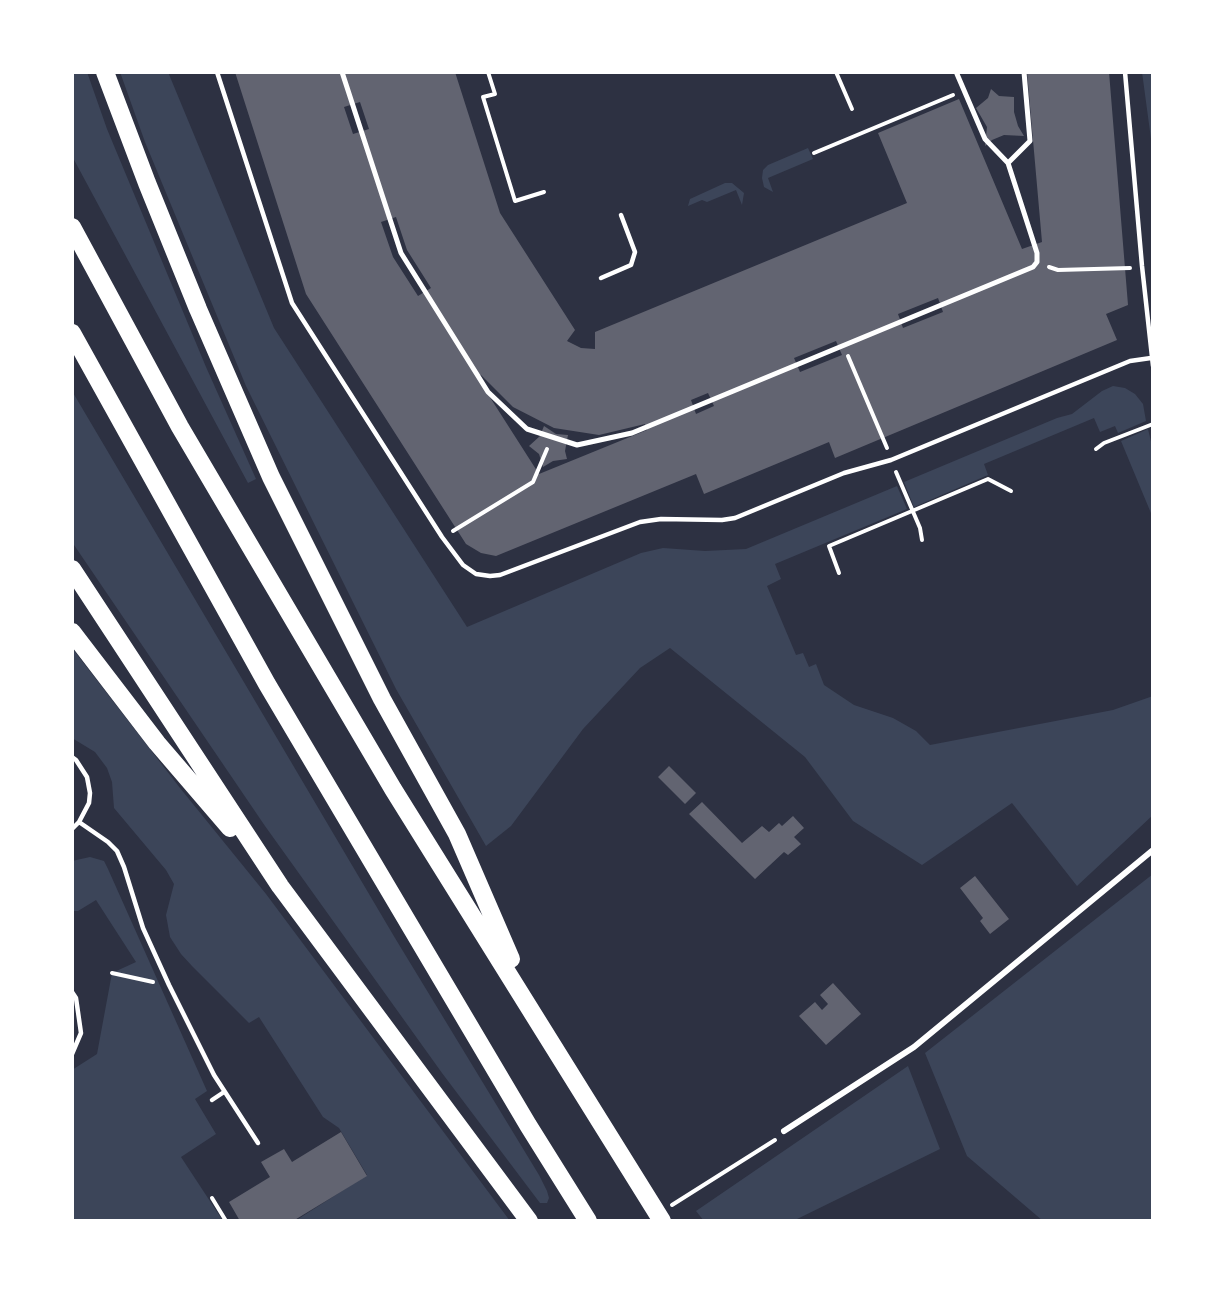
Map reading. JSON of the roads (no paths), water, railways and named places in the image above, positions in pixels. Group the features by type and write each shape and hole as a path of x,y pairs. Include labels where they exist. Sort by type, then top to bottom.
{"highway":[{"path":"105,72 194,298 272,477 382,699 457,834 535,1016"},
{"path":"72,227 186,437 393,789 663,1215"},
{"path":"72,333 267,684 528,1125 588,1221"},
{"path":"72,569 280,886 529,1221"},
{"path":"72,632 157,743 280,886"}],"street":[{"path":"342,72 400,253 488,392 527,429 577,445 632,433 1033,267 1037,262 1037,254 1008,163 985,139 957,74"},
{"path":"1008,163 1030,141 1024,72"},
{"path":"784,1131 914,1047 1153,850"}],"lane":[{"path":"217,72 292,303 442,537 469,570 476,574 490,576 512,571 640,522 661,519 722,520 735,518 844,473 891,460 1130,361 1151,358"},
{"path":"1125,72 1153,366"},
{"path":"600,278 631,265 635,252 621,215"},
{"path":"72,757 87,777 90,793 89,802 79,822 72,829"},
{"path":"79,822 117,851 143,928 169,985 214,1075 258,1143"},
{"path":"72,992 76,998 81,1033 72,1054"},
{"path":"72,1009 76,998"},
{"path":"212,1100 224,1092"}]}
